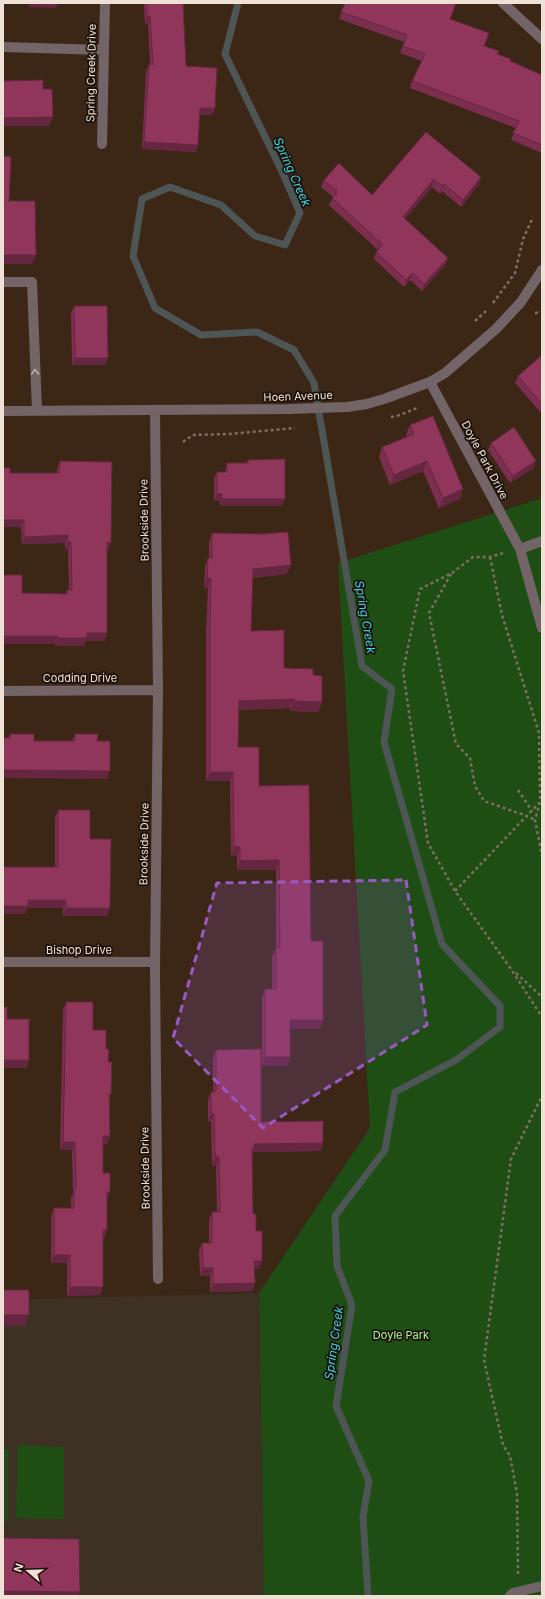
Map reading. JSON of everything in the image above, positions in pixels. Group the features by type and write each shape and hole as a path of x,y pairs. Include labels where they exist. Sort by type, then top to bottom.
{"street":[{"name":"Spring Creek Drive","path":"102,144 105,3"},
{"path":"502,3 542,39"},
{"path":"3,47 104,50"},
{"name":"Hoen Avenue","path":"3,411 289,409 347,407 367,404 430,382 445,373 496,329 521,302 541,274"},
{"path":"3,282 32,282 37,411"},
{"name":"Doyle Park Drive","path":"430,382 520,549 542,628"},
{"name":"Brookside Drive","path":"155,410 158,690 155,962 158,1279"},
{"path":"520,549 542,541"},
{"name":"Codding Drive","path":"3,691 158,690"},
{"name":"Bishop Drive","path":"3,962 155,962"},
{"path":"512,1595 542,1586"}],"path":[{"path":"470,325 492,306 515,273 523,239 532,217"},
{"path":"184,442 193,435 229,434 297,428"},
{"path":"520,549 490,557 473,557 452,573 420,589 403,671 428,843 455,891 511,969 542,1017"},
{"path":"490,557 502,615 541,733 540,802 535,820 542,856"},
{"path":"452,573 429,613 456,744 470,758 475,786 484,801 535,820"},
{"path":"518,790 532,811"},
{"path":"455,891 540,802"},
{"path":"511,969 542,997"},
{"path":"512,1595 518,1575 517,1493 510,1456 503,1445 484,1360 511,1159 542,1096"}],"highlighted area":[{"path":"406,880 427,1025 263,1128 173,1038 217,883"}],"shaded area":[{"path":"259,1293 264,1596 3,1596 3,1300"}],"green space":[{"name":"Doyle Park","path":"542,498 542,1596 264,1596 259,1293 370,1128 338,563"},
{"path":"18,1445 64,1447 64,1519 16,1518"},
{"path":"3,1449 8,1449 8,1521 3,1521"}],"building":[{"path":"147,3 183,3 186,66 217,68 215,108 200,108 198,145 144,142 149,64 153,65 150,16 147,16"},
{"path":"345,3 456,3 450,19 489,33 484,46 499,51 497,54 511,59 510,61 542,75 542,145 513,133 519,121 412,81 425,54 403,46 407,35 341,12"},
{"path":"43,80 43,89 52,89 53,117 3,118 3,81"},
{"path":"426,132 481,177 463,200 444,184 443,186 434,179 403,217 448,258 424,284 413,273 406,280 376,252 383,245 332,198 338,192 324,180 339,163 372,195"},
{"path":"3,156 11,157 9,201 35,201 36,255 3,255"},
{"path":"74,306 107,306 108,358 75,358"},
{"path":"542,355 542,404 518,376"},
{"path":"433,416 463,489 443,498 427,461 394,475 382,447 414,434 410,425"},
{"path":"514,427 536,461 513,476 491,443"},
{"path":"285,459 285,499 222,499 222,494 217,494 217,472 227,472 227,463 248,463 248,460"},
{"path":"60,461 112,462 111,543 107,542 107,633 87,633 87,638 58,638 58,636 3,636 3,575 22,575 22,593 67,594 67,590 72,590 71,542 68,542 68,535 24,537 24,520 3,520 3,468 10,468 10,473 59,473"},
{"path":"288,532 291,565 253,569 251,631 284,630 284,668 313,669 313,675 322,676 322,702 294,701 294,699 239,701 238,747 259,747 259,786 309,785 311,941 323,941 323,1020 290,1020 290,1057 265,1057 265,989 276,989 276,947 280,948 279,860 240,861 240,847 234,847 233,772 210,772 211,578 207,579 208,558 212,558 212,533 262,534"},
{"path":"10,734 34,734 34,741 75,741 75,734 98,734 97,741 110,741 110,771 3,770 3,738 10,738"},
{"path":"58,810 90,810 90,839 111,839 110,908 66,908 66,900 28,900 28,906 3,906 3,867 58,867"},
{"path":"66,1002 93,1002 93,1030 106,1030 106,1049 109,1049 108,1062 112,1062 111,1094 109,1094 110,1136 103,1136 103,1173 110,1173 110,1192 107,1192 107,1230 103,1230 103,1287 70,1287 70,1255 54,1255 54,1208 74,1208 74,1189 76,1189 75,1142 63,1142"},
{"path":"3,1007 7,1007 7,1019 29,1019 29,1060 3,1060"},
{"path":"261,1049 261,1122 323,1121 323,1143 254,1144 254,1149 252,1149 253,1214 256,1214 256,1231 262,1231 262,1261 254,1261 255,1283 213,1284 213,1268 203,1268 202,1243 212,1243 212,1212 220,1212 219,1157 215,1157 214,1114 211,1114 211,1092 216,1092 216,1050"},
{"path":"3,1290 29,1290 29,1315 3,1315"},
{"path":"3,1538 79,1539 80,1592 3,1591"}],"waterway":[{"name":"Spring Creek","path":"238,3 225,54 284,176 300,213 285,245 255,236 221,205 170,187 142,199 133,256 155,308 201,335 257,332 294,350 314,383 362,666 392,689 384,742 442,944 500,1006 500,1027 456,1060 395,1092 385,1150 335,1216 337,1266 352,1305 336,1406 369,1481 363,1516 368,1596"}]}
